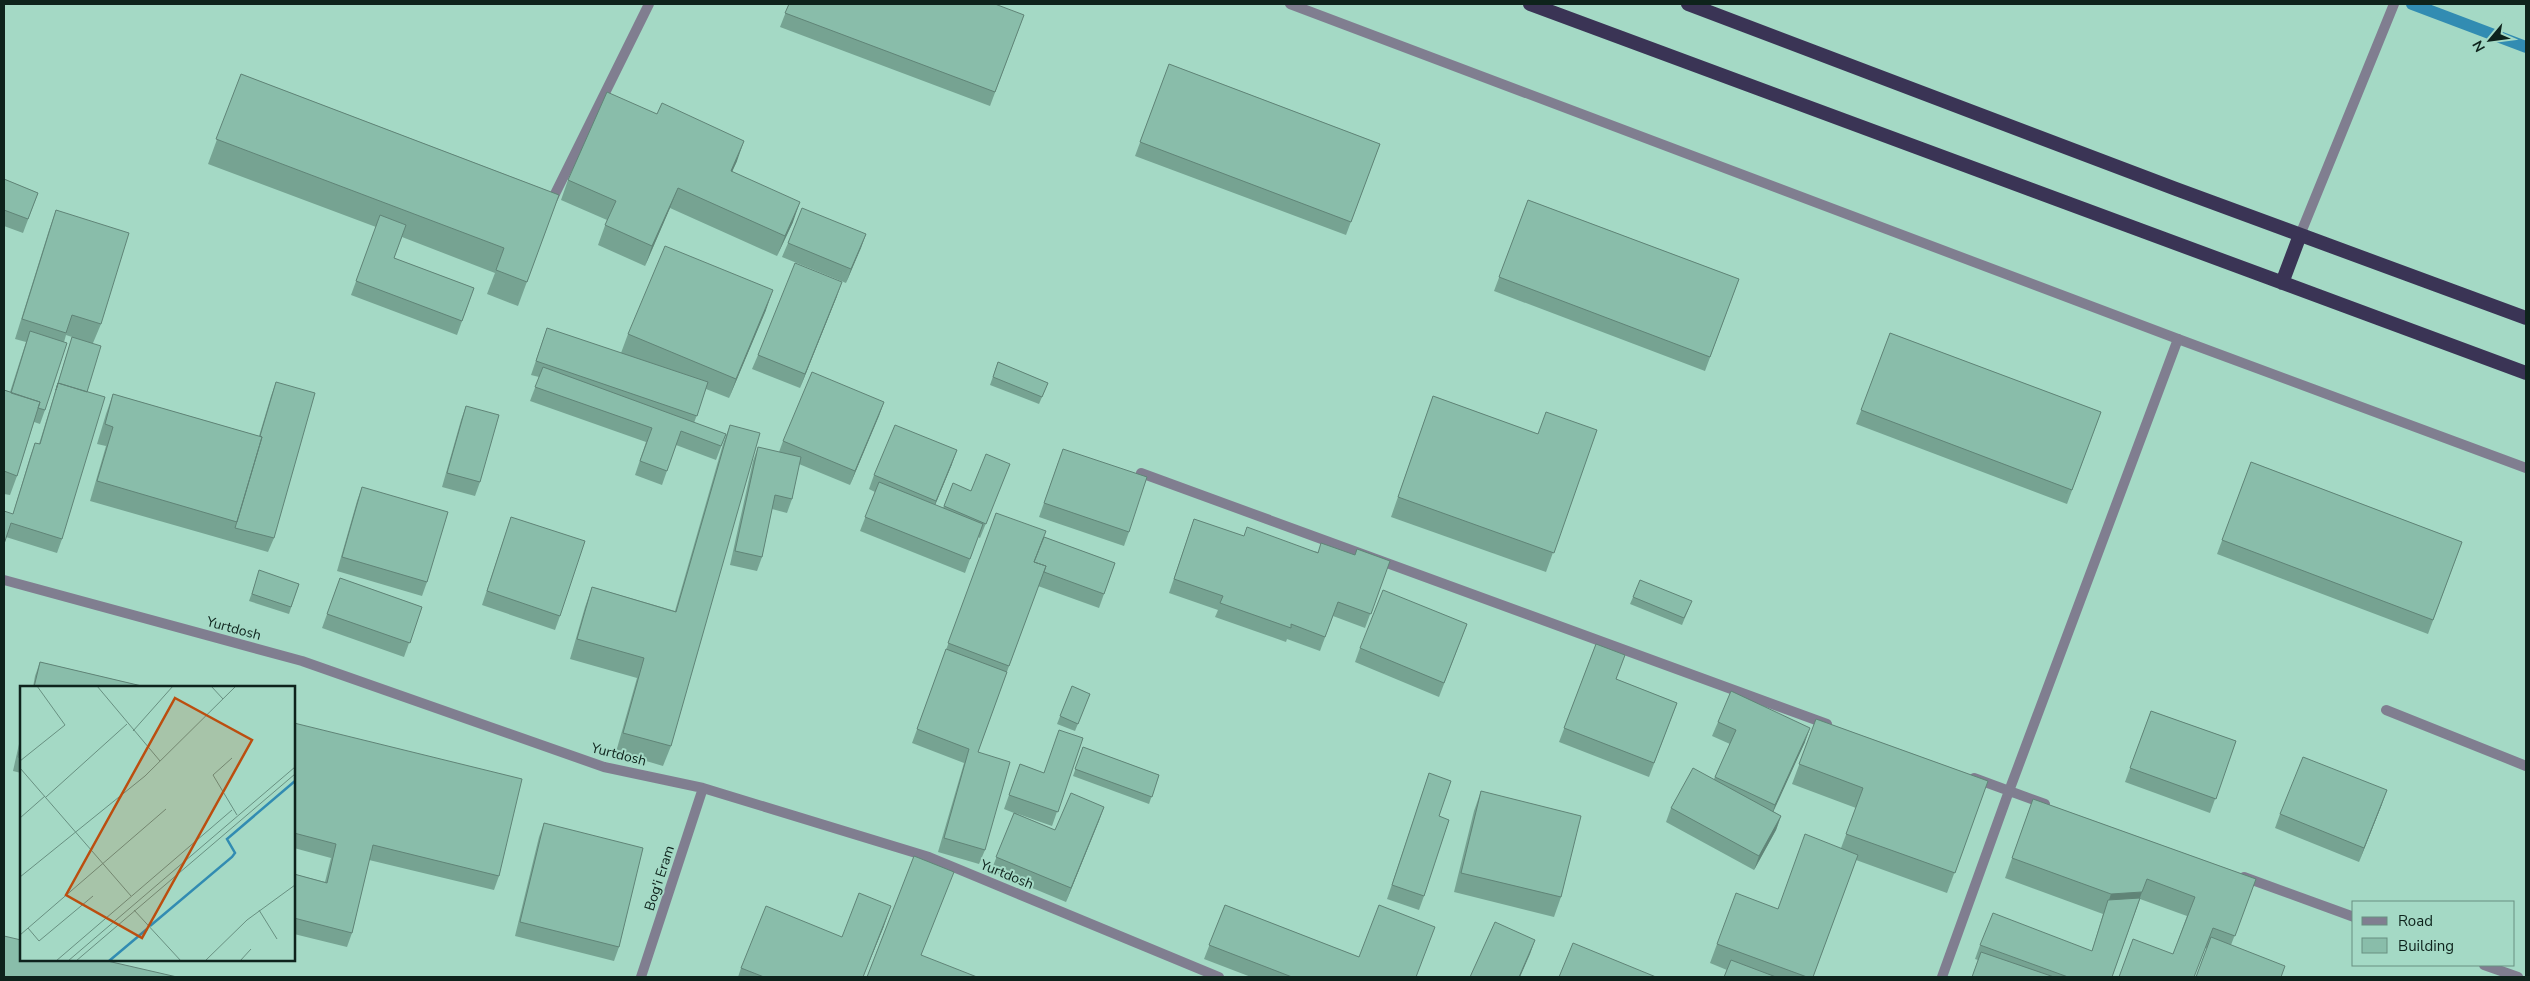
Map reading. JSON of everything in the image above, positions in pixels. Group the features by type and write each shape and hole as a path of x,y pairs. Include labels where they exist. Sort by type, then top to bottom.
{"highway":[{"path":"1530,4 2526,373"},
{"path":"1688,4 2300,235 2526,318"},
{"path":"2282,283 2300,235"}],"street":[{"path":"533,193 552,200 649,4"},
{"path":"1290,4 2178,339 2526,468"},
{"path":"2300,235 2394,4"},
{"path":"1942,977 2009,791 2178,339"},
{"path":"1141,473 1841,730"},
{"name":"Yurtdosh","path":"4,580 302,661 604,767 703,788 929,857 1219,977"},
{"path":"2386,710 2526,766"},
{"path":"1962,774 2056,808"},
{"name":"Bog'i Eram","path":"641,977 703,788"},
{"path":"2233,873 2352,916"},
{"path":"2487,966 2518,977"}],"building":[{"path":"789,4 995,4 1024,15 995,92 785,13"},
{"path":"1169,64 1380,144 1351,222 1140,142"},
{"path":"241,74 559,195 527,282 496,270 504,248 216,139"},
{"path":"607,92 657,114 662,103 744,141 731,171 800,202 785,236 678,188 652,246 605,225 616,201 568,180"},
{"path":"4,179 38,193 28,219 4,210"},
{"path":"1528,200 1739,279 1710,357 1499,277"},
{"path":"802,208 866,234 851,269 788,243"},
{"path":"56,210 129,233 101,324 72,315 66,333 22,319"},
{"path":"380,215 406,225 394,258 474,288 462,321 356,281"},
{"path":"665,246 773,290 736,379 628,334"},
{"path":"795,263 842,282 805,374 758,355"},
{"path":"547,328 708,382 697,416 536,361"},
{"path":"30,331 67,343 45,410 38,408 40,402 11,393"},
{"path":"1890,333 2101,412 2072,490 1861,410"},
{"path":"72,337 101,346 87,392 58,383"},
{"path":"998,362 1048,383 1042,397 993,377"},
{"path":"543,367 726,434 721,446 681,431 667,471 640,461 652,428 535,387"},
{"path":"812,372 884,402 855,471 783,441"},
{"path":"276,382 315,393 274,538 235,528"},
{"path":"58,383 105,397 62,539 11,523 4,544 4,511 13,514 35,443 40,444"},
{"path":"4,390 40,402 17,476 4,471"},
{"path":"113,394 262,437 237,522 97,481 113,427 105,424"},
{"path":"1433,396 1538,434 1546,412 1597,430 1554,553 1398,497"},
{"path":"466,406 499,415 480,482 447,473"},
{"path":"730,425 760,433 671,746 623,733 644,658 577,639 592,587 676,612"},
{"path":"895,425 957,450 936,501 874,475"},
{"path":"758,447 801,457 792,499 775,495 762,557 735,551"},
{"path":"1063,449 1147,477 1129,532 1044,503"},
{"path":"986,454 1010,464 986,524 944,506 953,483 971,491"},
{"path":"2251,462 2462,542 2433,620 2222,540"},
{"path":"879,482 983,524 970,559 865,517"},
{"path":"362,487 448,512 427,582 342,557"},
{"path":"996,513 1046,531 1034,562 1046,566 1009,666 948,643"},
{"path":"511,517 585,541 560,616 487,591"},
{"path":"1194,519 1244,536 1247,527 1318,553 1321,543 1355,555 1357,549 1390,561 1371,614 1338,602 1325,637 1291,624 1291,628 1220,603 1223,596 1174,579"},
{"path":"1044,537 1115,563 1104,594 1044,572 1046,566 1034,562"},
{"path":"259,570 299,584 291,607 252,594"},
{"path":"340,578 422,607 410,643 327,614"},
{"path":"1640,580 1692,601 1684,618 1633,597"},
{"path":"1383,590 1467,624 1444,683 1360,648"},
{"path":"1596,644 1625,655 1616,679 1677,703 1654,763 1564,728"},
{"path":"946,649 1007,672 978,752 1010,762 985,850 944,838 969,749 917,729"},
{"path":"40,662 142,686 34,686"},
{"path":"1072,686 1090,694 1078,724 1060,716"},
{"path":"1731,691 1810,728 1775,805 1715,777 1736,730 1718,722"},
{"path":"2151,711 2236,741 2216,799 2130,768"},
{"path":"1816,719 1988,781 1955,873 1846,834 1863,788 1799,764"},
{"path":"295,723 522,779 499,876 373,845 352,933 295,918 295,874 327,883 336,844 295,833"},
{"path":"1059,730 1083,738 1058,812 1009,795 1020,764 1044,773"},
{"path":"1083,747 1159,775 1152,797 1075,769"},
{"path":"2303,757 2387,790 2364,848 2280,814"},
{"path":"1693,768 1781,816 1759,856 1671,808"},
{"path":"1429,773 1451,781 1439,816 1449,820 1424,896 1392,885"},
{"path":"1481,791 1581,816 1561,897 1461,873"},
{"path":"1071,793 1104,807 1071,888 996,857 1014,813 1055,830"},
{"path":"2033,799 2256,879 2235,936 2213,928 2194,977 2119,977 2133,939 2173,954 2195,897 2147,879 2142,892 2111,894 2012,858"},
{"path":"544,823 643,848 619,947 520,922"},
{"path":"1805,834 1858,855 1813,977 1807,977 1717,944 1736,893 1778,909"},
{"path":"914,856 954,872 921,955 977,977 867,977"},
{"path":"859,893 891,906 863,977 764,977 741,968 766,906 842,937"},
{"path":"2140,898 2112,977 2068,977 1980,945 1993,913 2092,951 2108,900"},
{"path":"1225,905 1359,957 1379,905 1435,927 1416,977 1292,977 1209,945"},
{"path":"1495,922 1535,940 1519,977 1470,977"},
{"path":"4,936 20,940 20,961 107,961 177,977 4,977"},
{"path":"2211,937 2285,966 2281,977 2196,977"},
{"path":"1573,943 1656,977 1559,977"},
{"path":"1981,952 2054,977 1972,977"},
{"path":"1731,960 1776,977 1724,977"}],"waterway":[{"path":"2412,4 2526,47"}]}
